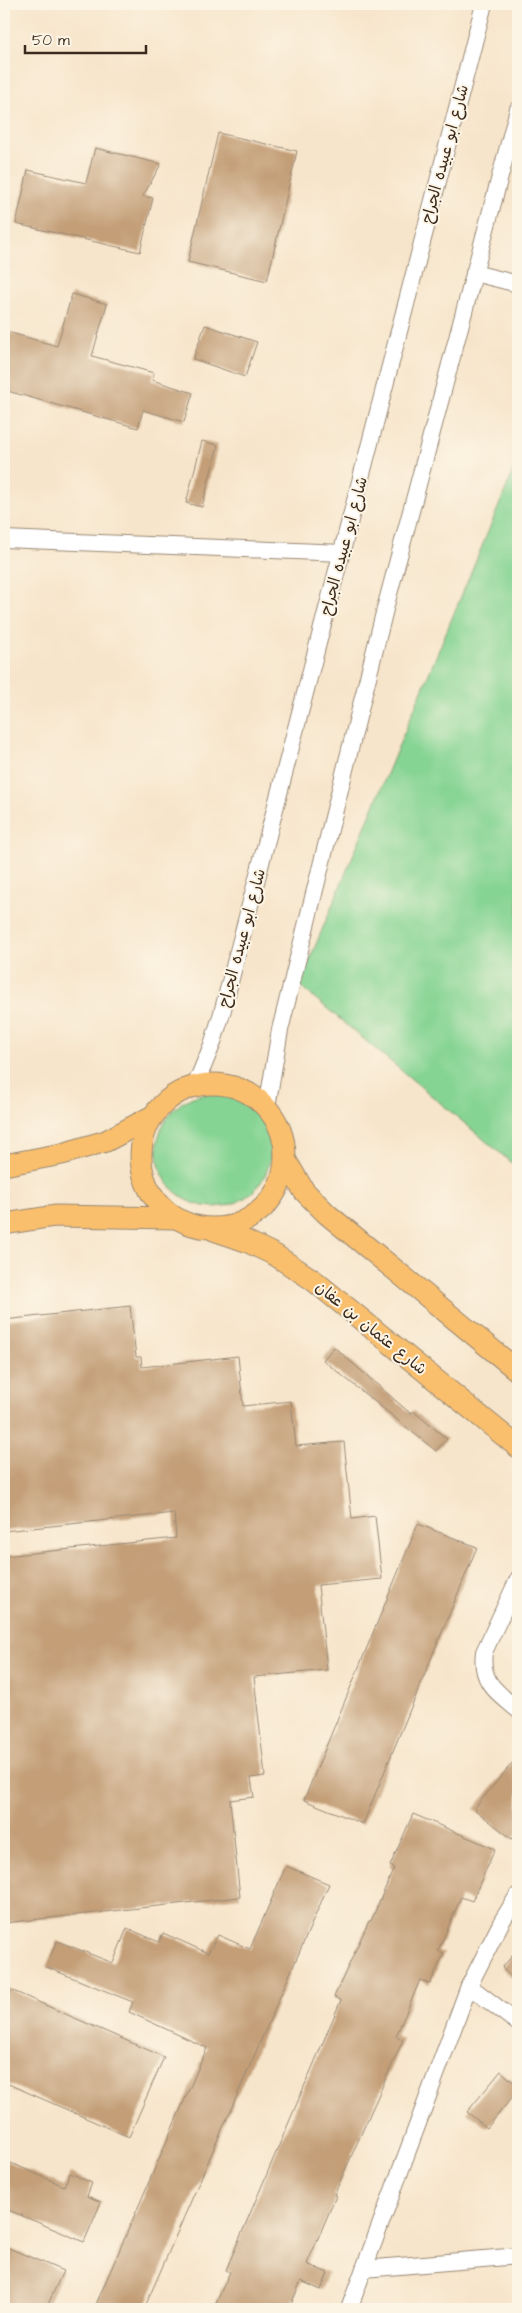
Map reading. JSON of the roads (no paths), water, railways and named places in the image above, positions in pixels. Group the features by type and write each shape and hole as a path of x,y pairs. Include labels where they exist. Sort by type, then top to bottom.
{"main road":[{"path":"221,1084 246,1091 267,1107 278,1122 284,1140 286,1162 281,1183 270,1202 253,1217 233,1226 211,1229 192,1226 174,1218 157,1203 145,1184 140,1161 142,1138 151,1117 163,1103 178,1093 195,1086 221,1084"},
{"path":"4,1166 62,1154 106,1141 151,1117"},
{"path":"286,1162 304,1191 327,1214 518,1371"},
{"path":"4,1224 54,1216 174,1218"},
{"name":"شارع عثمان بن عفان","path":"211,1229 246,1241 275,1255 313,1280 518,1447"}],"street":[{"name":"شارع ابو عبيده الجراح","path":"195,1086 212,1045 222,1013 484,4"},
{"path":"267,1107 287,1001 384,614 518,108"},
{"path":"474,273 518,284"},
{"path":"4,539 342,553"},
{"path":"518,1579 484,1652 482,1665 484,1676 491,1686 518,1710"},
{"path":"350,2309 469,1986 502,1921 518,1896"},
{"path":"469,1986 518,2023"},
{"path":"364,2269 518,2256"}]}
